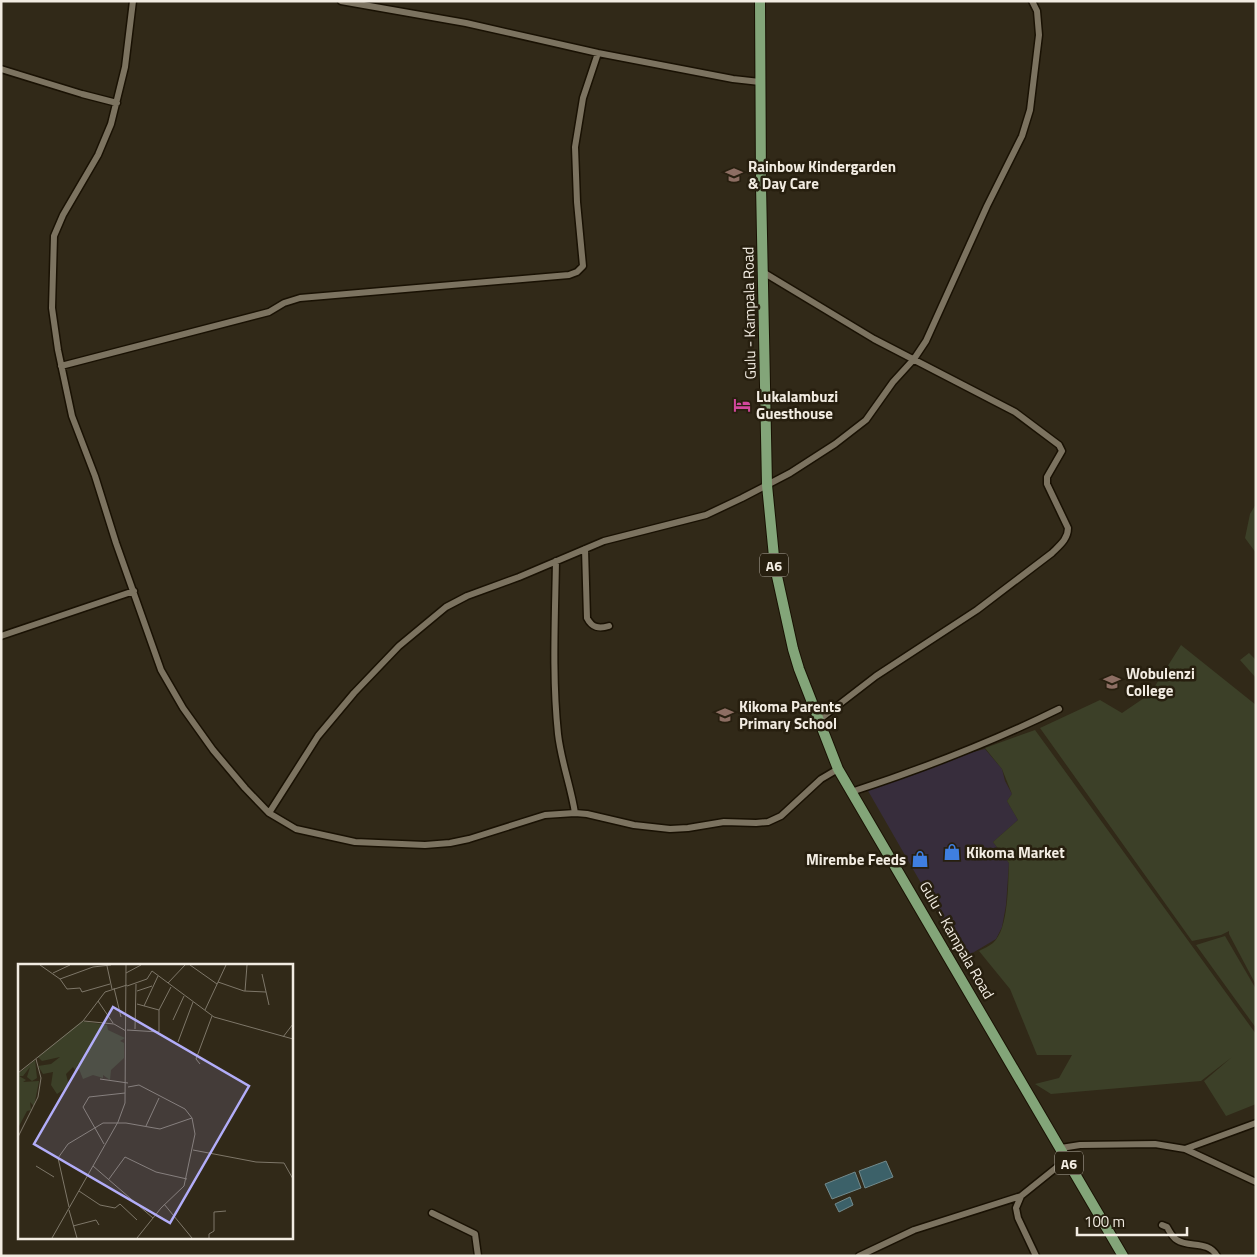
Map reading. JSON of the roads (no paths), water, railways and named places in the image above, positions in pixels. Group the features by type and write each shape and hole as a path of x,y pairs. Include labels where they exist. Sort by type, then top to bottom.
{"main road":[{"name":"Gulu - Kampala Road","path":"760,1 767,485 774,567 793,649 818,720 838,769 934,929 1124,1256"}],"street":[{"path":"133,1 125,66 111,124 98,155 63,215 54,236 52,308 61,366 72,416 95,476 116,543 134,591 142,621 161,670 183,708 213,750 252,796 269,813 296,829 355,842 425,845 469,839 545,816 575,813 670,830 724,822 756,824 768,822 781,816 821,778 838,769"},
{"path":"341,1 466,23 598,53 733,79 760,82"},
{"path":"269,813 318,736 354,693 399,646 446,607 604,541 706,515 767,485 821,454 853,432 866,420 926,341 987,206 1022,136 1030,110 1039,35 1037,11 1032,1"},
{"path":"61,366 269,312 284,303 300,298 569,275 577,272 583,266 577,202 575,146 583,98 598,53"},
{"path":"1,69 82,94 117,102"},
{"path":"763,272 874,339 1015,412 1059,445 1062,452 1047,477 1047,484 1068,528 1068,535 1052,552 977,610 876,676 818,720"},
{"path":"585,549 587,618 595,627 609,626"},
{"path":"556,561 556,711 559,737 575,813"},
{"path":"1,636 134,591"},
{"path":"851,792 904,775 1024,727 1060,710"},
{"path":"1185,1149 1256,1123"},
{"path":"1061,1148 1080,1145 1155,1144 1185,1149 1256,1182"},
{"path":"859,1256 914,1230 1021,1196 1067,1159"},
{"path":"1021,1196 1016,1208 1018,1218 1036,1256"},
{"path":"432,1214 475,1234 478,1256"},
{"path":"1162,1225 1167,1227 1179,1242 1199,1244 1207,1247 1214,1251 1216,1256"}],"water":[{"path":"886,1161 893,1177 865,1188 859,1171"},
{"path":"855,1172 861,1188 832,1199 825,1184"},
{"path":"850,1197 853,1205 839,1212 835,1204"}],"place":[{"name":"Rainbow Kindergarden & Day Care","path":"734,175"},
{"name":"Lukalambuzi Guesthouse","path":"742,405"},
{"name":"Wobulenzi College","path":"1112,682"},
{"name":"Kikoma Parents Primary School","path":"725,715"},
{"name":"Kikoma Market","path":"952,852"},
{"name":"Mirembe Feeds","path":"920,859"}]}
